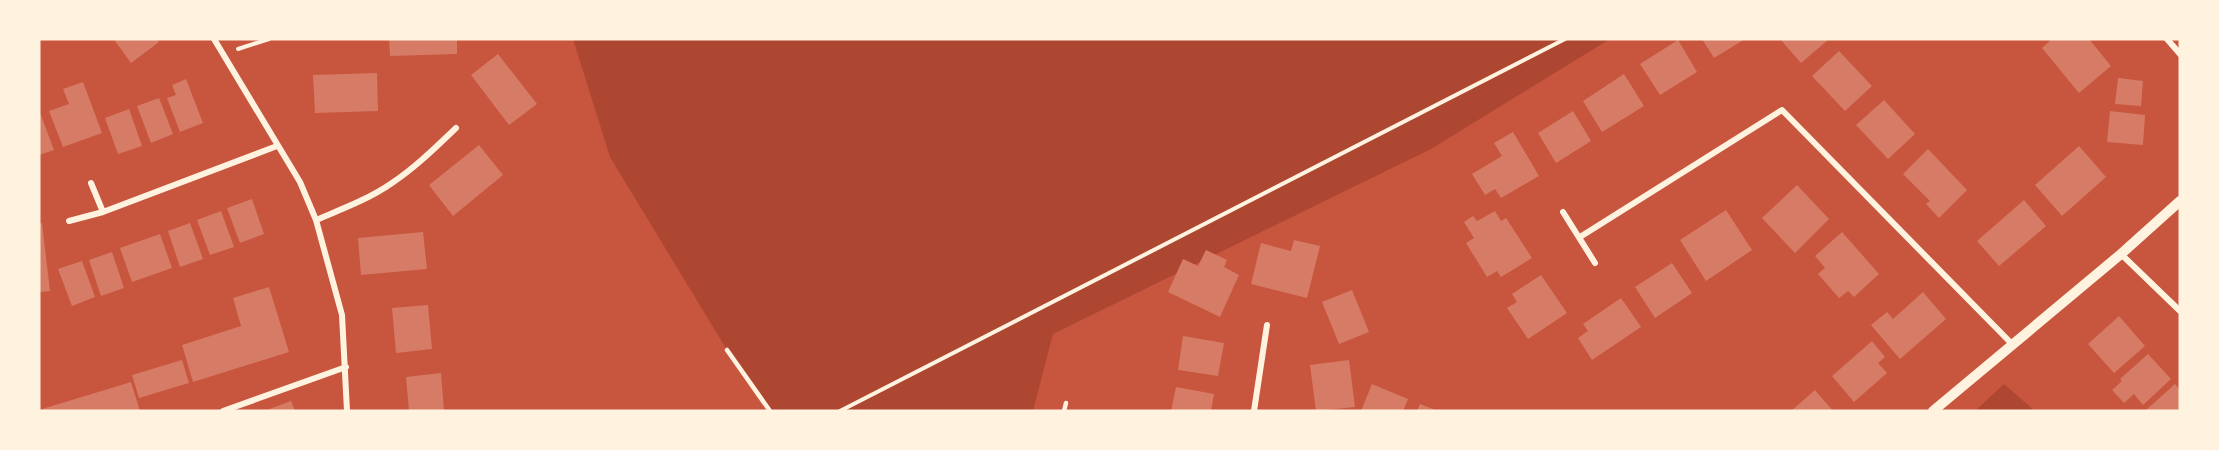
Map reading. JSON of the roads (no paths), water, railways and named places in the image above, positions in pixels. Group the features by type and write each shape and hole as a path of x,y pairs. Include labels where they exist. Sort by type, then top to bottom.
{"street":[{"path":"214,39 300,182 316,220 342,315 347,411"},
{"path":"2167,39 2180,54"},
{"path":"1580,237 1782,110 2013,345"},
{"path":"316,220 366,199 391,184 456,128"},
{"path":"69,221 103,212 277,146"},
{"path":"91,183 103,212"},
{"path":"1933,411 2121,254 2180,201"},
{"path":"1563,212 1595,264"},
{"path":"2121,254 2180,311"},
{"path":"1254,411 1268,325"},
{"path":"223,411 345,367"}],"lane":[{"path":"728,350 770,411"},
{"path":"1064,411 1066,403"}]}
